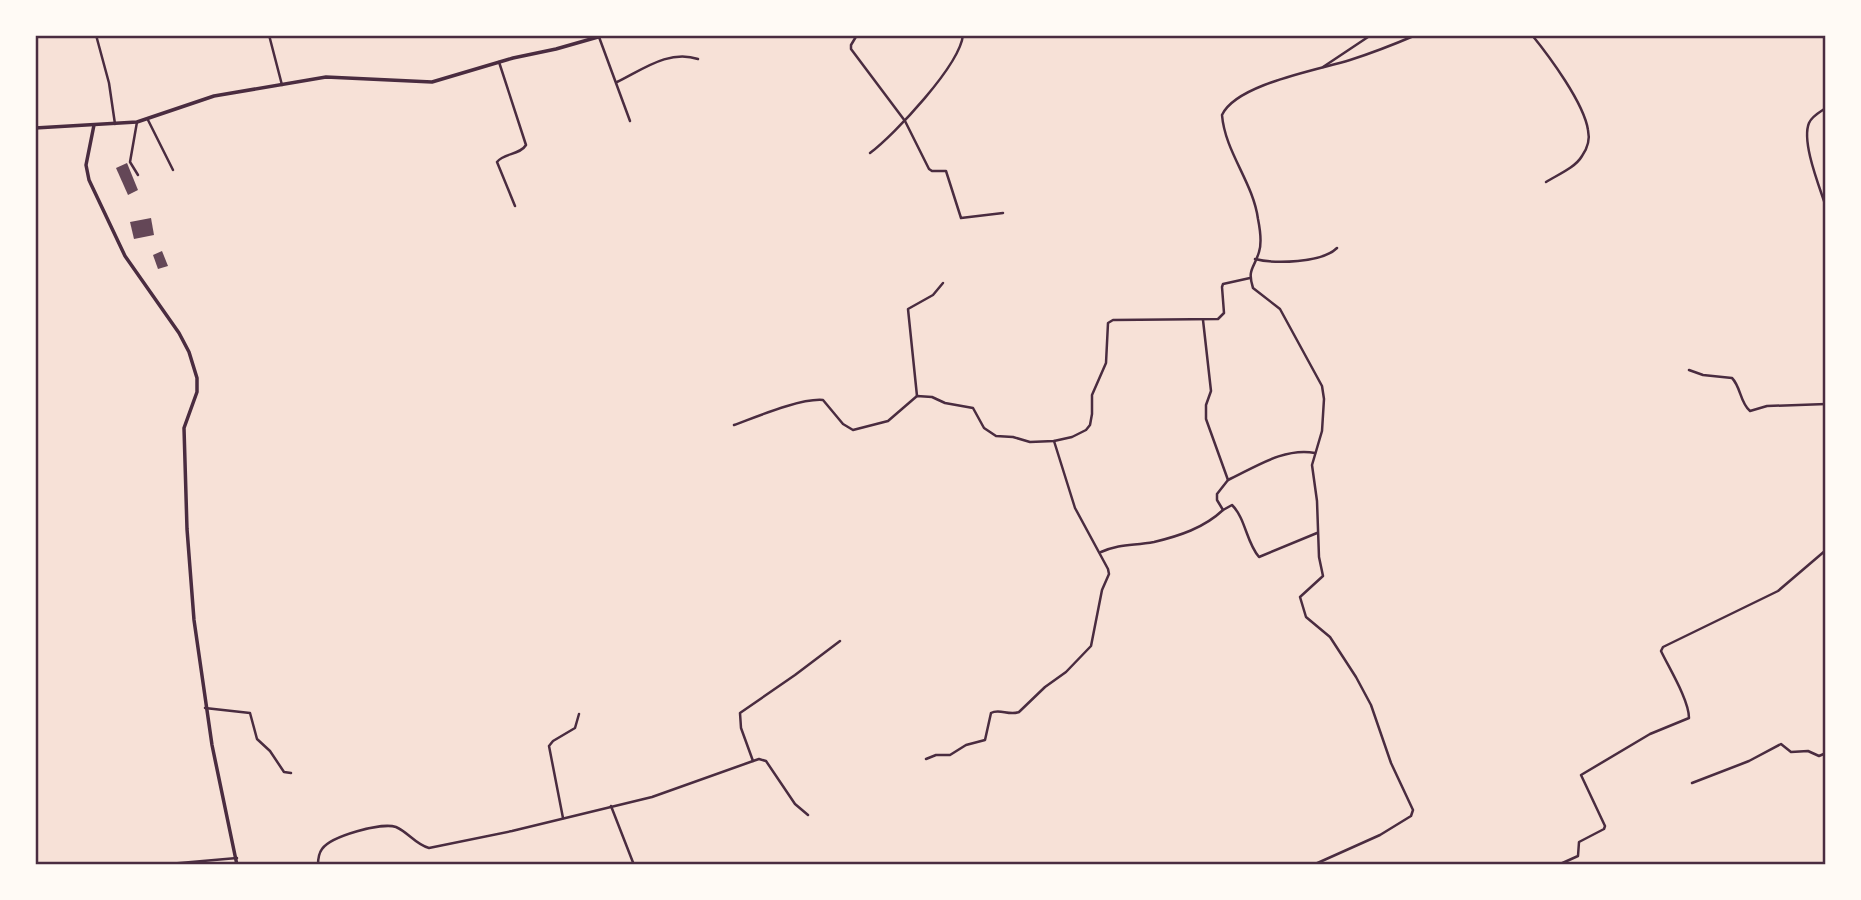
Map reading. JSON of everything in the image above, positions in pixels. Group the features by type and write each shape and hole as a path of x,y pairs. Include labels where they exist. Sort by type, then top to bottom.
{"street":[{"path":"96,35 109,83 116,124"},
{"path":"269,35 282,85"},
{"path":"35,128 137,122 214,96 331,77 432,82 605,35"},
{"path":"857,35 851,49 905,121 929,169 946,171 961,218 1003,213"},
{"path":"870,153 905,121 952,61 962,43 963,35"},
{"path":"1320,69 1371,35"},
{"path":"1313,865 1380,835 1410,816 1413,810 1391,763 1371,705 1330,637 1306,617 1300,597 1323,576 1319,557 1317,501 1312,465 1322,431 1322,386 1280,309 1254,288 1250,278 1259,252 1255,202 1229,142 1222,115 1231,103 1253,90 1416,35"},
{"path":"1532,35 1560,72 1586,120 1589,133 1578,162 1546,182"},
{"path":"599,37 629,121"},
{"path":"617,82 666,58 687,56 698,59"},
{"path":"499,62 526,145 522,150 497,162 515,206"},
{"path":"1826,108 1809,124 1807,140 1826,207"},
{"path":"148,120 173,170"},
{"path":"137,122 130,162 138,175"},
{"path":"94,125 86,165 89,180 125,256 184,342 197,378 197,393 184,428 194,620 205,708 237,865"},
{"path":"1255,259 1282,263 1328,255 1337,248"},
{"path":"734,425 790,405 818,399 823,400 843,424 853,429 888,421 916,396 932,397 944,404 973,408 984,428 996,436 1030,442 1072,438 1090,425 1092,395 1106,363 1108,323 1113,320 1218,319 1223,316 1223,284 1250,278"},
{"path":"916,396 908,309 933,295 943,284"},
{"path":"1203,320 1211,391 1206,405 1206,419 1227,481"},
{"path":"1689,370 1703,375 1732,378 1750,411 1767,407 1826,404"},
{"path":"926,759 936,755 950,755 968,744 985,740 988,719 993,712 1019,712 1088,650 1095,630 1102,590 1109,574 1101,552 1094,545 1075,508 1054,441"},
{"path":"1223,510 1217,500 1217,494 1227,481 1275,457 1296,452 1315,453"},
{"path":"1101,552 1115,546 1154,541 1194,530 1231,505 1237,511 1259,558 1317,533"},
{"path":"1558,865 1578,856 1579,842 1605,826 1581,775 1650,734 1689,719 1662,647 1778,591 1826,550"},
{"path":"753,761 741,728 738,716 740,713 840,641"},
{"path":"205,708 250,713 257,740 270,751 284,772 291,773"},
{"path":"563,818 549,746 575,728 579,714"},
{"path":"1692,783 1748,761 1781,744 1791,752 1808,751 1819,756 1826,753"},
{"path":"318,865 322,849 329,843 377,826 388,825 400,829 429,848 652,797 760,759 765,761 795,804 808,815"},
{"path":"611,806 634,865"},
{"path":"157,865 236,858"}],"building":[{"path":"127,163 138,190 128,195 116,168"},
{"path":"151,218 154,235 134,239 130,222"},
{"path":"162,251 168,266 158,269 153,255"}]}
